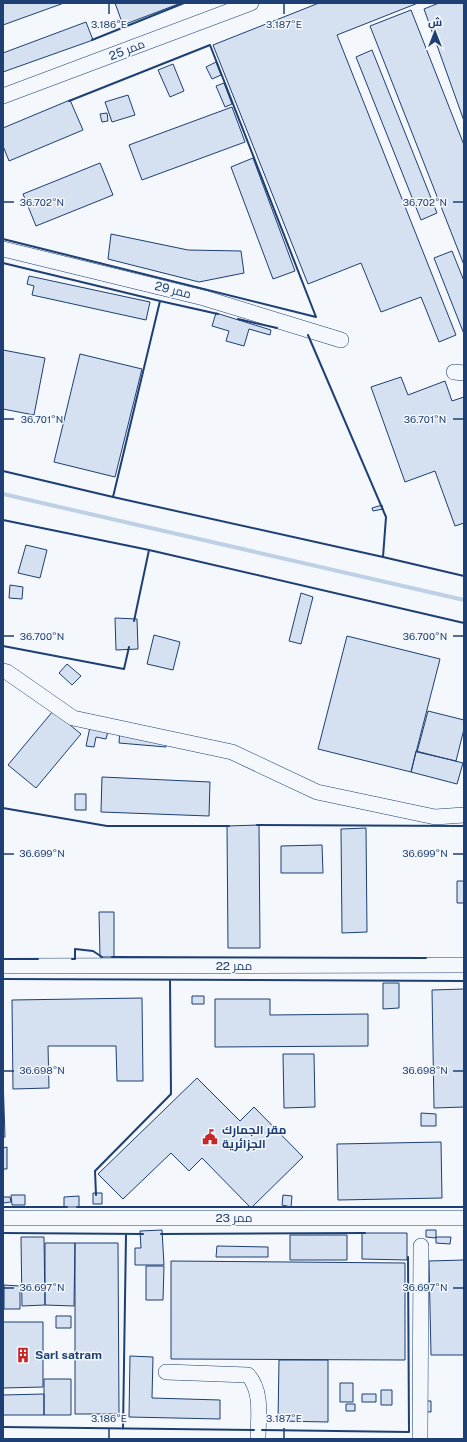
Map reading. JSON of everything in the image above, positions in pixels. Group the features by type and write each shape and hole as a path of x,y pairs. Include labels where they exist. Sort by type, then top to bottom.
{"lane":[{"name":"ممر 25","path":"3,96 251,3"},
{"name":"ممر 29","path":"3,249 204,298 341,340"},
{"path":"3,671 7,672 73,718 232,752 317,792 435,816 464,815"},
{"name":"ممر 22","path":"3,966 464,965"},
{"name":"ممر 23","path":"3,1218 464,1218"},
{"path":"420,1439 421,1246"},
{"path":"166,1372 248,1375 255,1383 258,1400 258,1439"}],"building":[{"path":"3,3 64,3 3,25"},
{"path":"115,3 181,3 123,25"},
{"path":"319,3 418,3 337,35 456,335 439,342 421,297 381,312 361,263 308,284 213,45"},
{"path":"439,3 464,3 464,121 424,9"},
{"path":"411,10 464,145 464,265 370,26"},
{"path":"86,22 93,40 3,72 3,53"},
{"path":"372,50 437,213 421,220 356,57"},
{"path":"216,62 221,75 212,79 206,67"},
{"path":"173,64 184,91 170,97 158,70"},
{"path":"224,83 232,104 225,107 216,86"},
{"path":"128,95 135,115 112,122 105,102"},
{"path":"70,100 83,130 9,161 3,146 3,128"},
{"path":"232,107 245,142 142,180 129,145"},
{"path":"107,113 108,121 102,122 100,114"},
{"path":"253,158 295,271 273,279 231,167"},
{"path":"100,163 113,195 36,226 23,194"},
{"path":"111,234 188,250 241,251 244,273 199,282 108,259"},
{"path":"452,251 464,281 464,334 434,258"},
{"path":"29,276 150,302 146,320 32,295 34,286 27,284"},
{"path":"216,313 271,330 270,335 249,329 244,346 226,341 229,331 212,326"},
{"path":"3,350 45,358 34,415 3,409"},
{"path":"80,354 142,369 115,477 54,462"},
{"path":"401,377 408,395 445,381 452,401 464,397 464,523 455,526 435,471 405,482 371,387"},
{"path":"382,505 383,509 373,511 372,508"},
{"path":"26,545 47,550 40,578 18,573"},
{"path":"10,585 23,587 22,599 9,598"},
{"path":"301,593 313,597 301,644 289,641"},
{"path":"115,618 137,619 138,649 116,650"},
{"path":"154,635 180,642 173,670 147,664"},
{"path":"347,636 440,659 411,772 318,749"},
{"path":"67,664 81,676 72,685 59,673"},
{"path":"53,711 81,734 36,788 8,765"},
{"path":"428,711 464,720 464,729 456,761 417,752"},
{"path":"90,727 108,731 106,739 96,737 94,747 86,746"},
{"path":"120,728 167,733 166,747 119,743"},
{"path":"416,751 463,763 457,784 411,772"},
{"path":"102,777 210,782 209,816 101,812"},
{"path":"75,794 86,794 86,810 75,810"},
{"path":"259,825 260,948 228,948 227,826"},
{"path":"366,828 367,932 342,933 341,829"},
{"path":"322,845 323,873 281,873 281,846"},
{"path":"457,881 464,881 464,903 457,903"},
{"path":"99,912 114,912 114,957 100,957"},
{"path":"383,983 399,983 399,1008 383,1009"},
{"path":"464,989 464,1107 434,1108 432,990"},
{"path":"192,996 204,996 204,1004 192,1004"},
{"path":"142,998 143,1081 117,1081 116,1046 48,1046 49,1088 13,1089 12,1000"},
{"path":"215,999 270,999 270,1015 368,1014 368,1046 215,1047"},
{"path":"283,1054 314,1054 315,1107 284,1108"},
{"path":"3,1077 5,1137 3,1138"},
{"name":"مقر الجمارك الجزائرية","path":"197,1078 240,1121 254,1107 303,1157 251,1208 202,1158 189,1171 171,1153 123,1199 98,1174"},
{"path":"421,1113 436,1114 436,1126 421,1126"},
{"path":"441,1142 442,1198 338,1200 337,1144"},
{"path":"7,1147 7,1169 3,1169 3,1148"},
{"path":"93,1193 102,1193 102,1204 93,1204"},
{"path":"11,1195 25,1195 25,1205 12,1205"},
{"path":"283,1195 292,1196 291,1207 282,1205"},
{"path":"79,1196 79,1207 64,1207 64,1197"},
{"path":"3,1197 10,1197 11,1202 3,1203"},
{"path":"162,1230 164,1265 135,1265 135,1248 141,1248 140,1231"},
{"path":"426,1230 436,1230 436,1238 426,1237"},
{"path":"362,1233 407,1233 407,1260 362,1259"},
{"path":"290,1235 347,1235 347,1260 290,1260"},
{"path":"21,1237 44,1237 45,1305 22,1306"},
{"path":"436,1237 451,1237 450,1244 436,1243"},
{"path":"45,1243 75,1243 74,1306 45,1305"},
{"path":"75,1243 118,1243 119,1414 75,1414"},
{"path":"217,1246 268,1247 268,1257 216,1257"},
{"path":"464,1260 464,1355 431,1355 429,1261"},
{"path":"171,1261 405,1263 405,1360 171,1359"},
{"path":"146,1266 164,1266 163,1300 146,1300"},
{"path":"4,1285 20,1286 20,1309 4,1309"},
{"path":"56,1316 71,1316 71,1328 56,1328"},
{"name":"Sarl satram","path":"3,1322 43,1322 43,1387 3,1388"},
{"path":"130,1356 153,1357 152,1398 220,1400 220,1419 129,1417"},
{"path":"279,1360 328,1360 328,1422 278,1421"},
{"path":"44,1379 71,1379 71,1415 44,1415"},
{"path":"340,1383 353,1383 353,1402 340,1402"},
{"path":"381,1390 392,1390 392,1405 381,1405"},
{"path":"44,1394 44,1415 3,1415 3,1395"},
{"path":"362,1394 376,1394 376,1402 362,1402"},
{"path":"416,1401 431,1401 431,1412 416,1411"},
{"path":"346,1404 355,1404 355,1411 346,1411"}],"waterway":[{"path":"3,494 464,600"}],"wall":[{"path":"92,40 184,3"},
{"path":"69,101 210,45 316,317"},
{"path":"3,239 316,317"},
{"path":"3,263 160,301 113,497 3,471"},
{"path":"160,301 218,314"},
{"path":"238,319 277,328"},
{"path":"113,497 383,557 386,517 308,335"},
{"path":"3,520 149,550 134,621"},
{"path":"149,550 464,623"},
{"path":"383,557 464,576"},
{"path":"3,646 124,669 129,647"},
{"path":"3,808 107,826 229,826"},
{"path":"257,825 464,826"},
{"path":"72,959 75,959 75,949 93,951 102,957"},
{"path":"112,957 426,958"},
{"path":"3,959 38,959"},
{"path":"3,979 464,981"},
{"path":"96,1195 95,1171 171,1094 170,980"},
{"path":"3,1207 67,1207"},
{"path":"77,1207 464,1207"},
{"path":"3,1233 143,1234"},
{"path":"161,1234 365,1233"},
{"path":"123,1429 126,1235"},
{"path":"262,1430 409,1432 408,1257"},
{"path":"3,1427 254,1430"}],"place":[{"name":"مقر الجمارك الجزائرية","path":"210,1137"},
{"name":"Sarl satram","path":"23,1355"}]}
